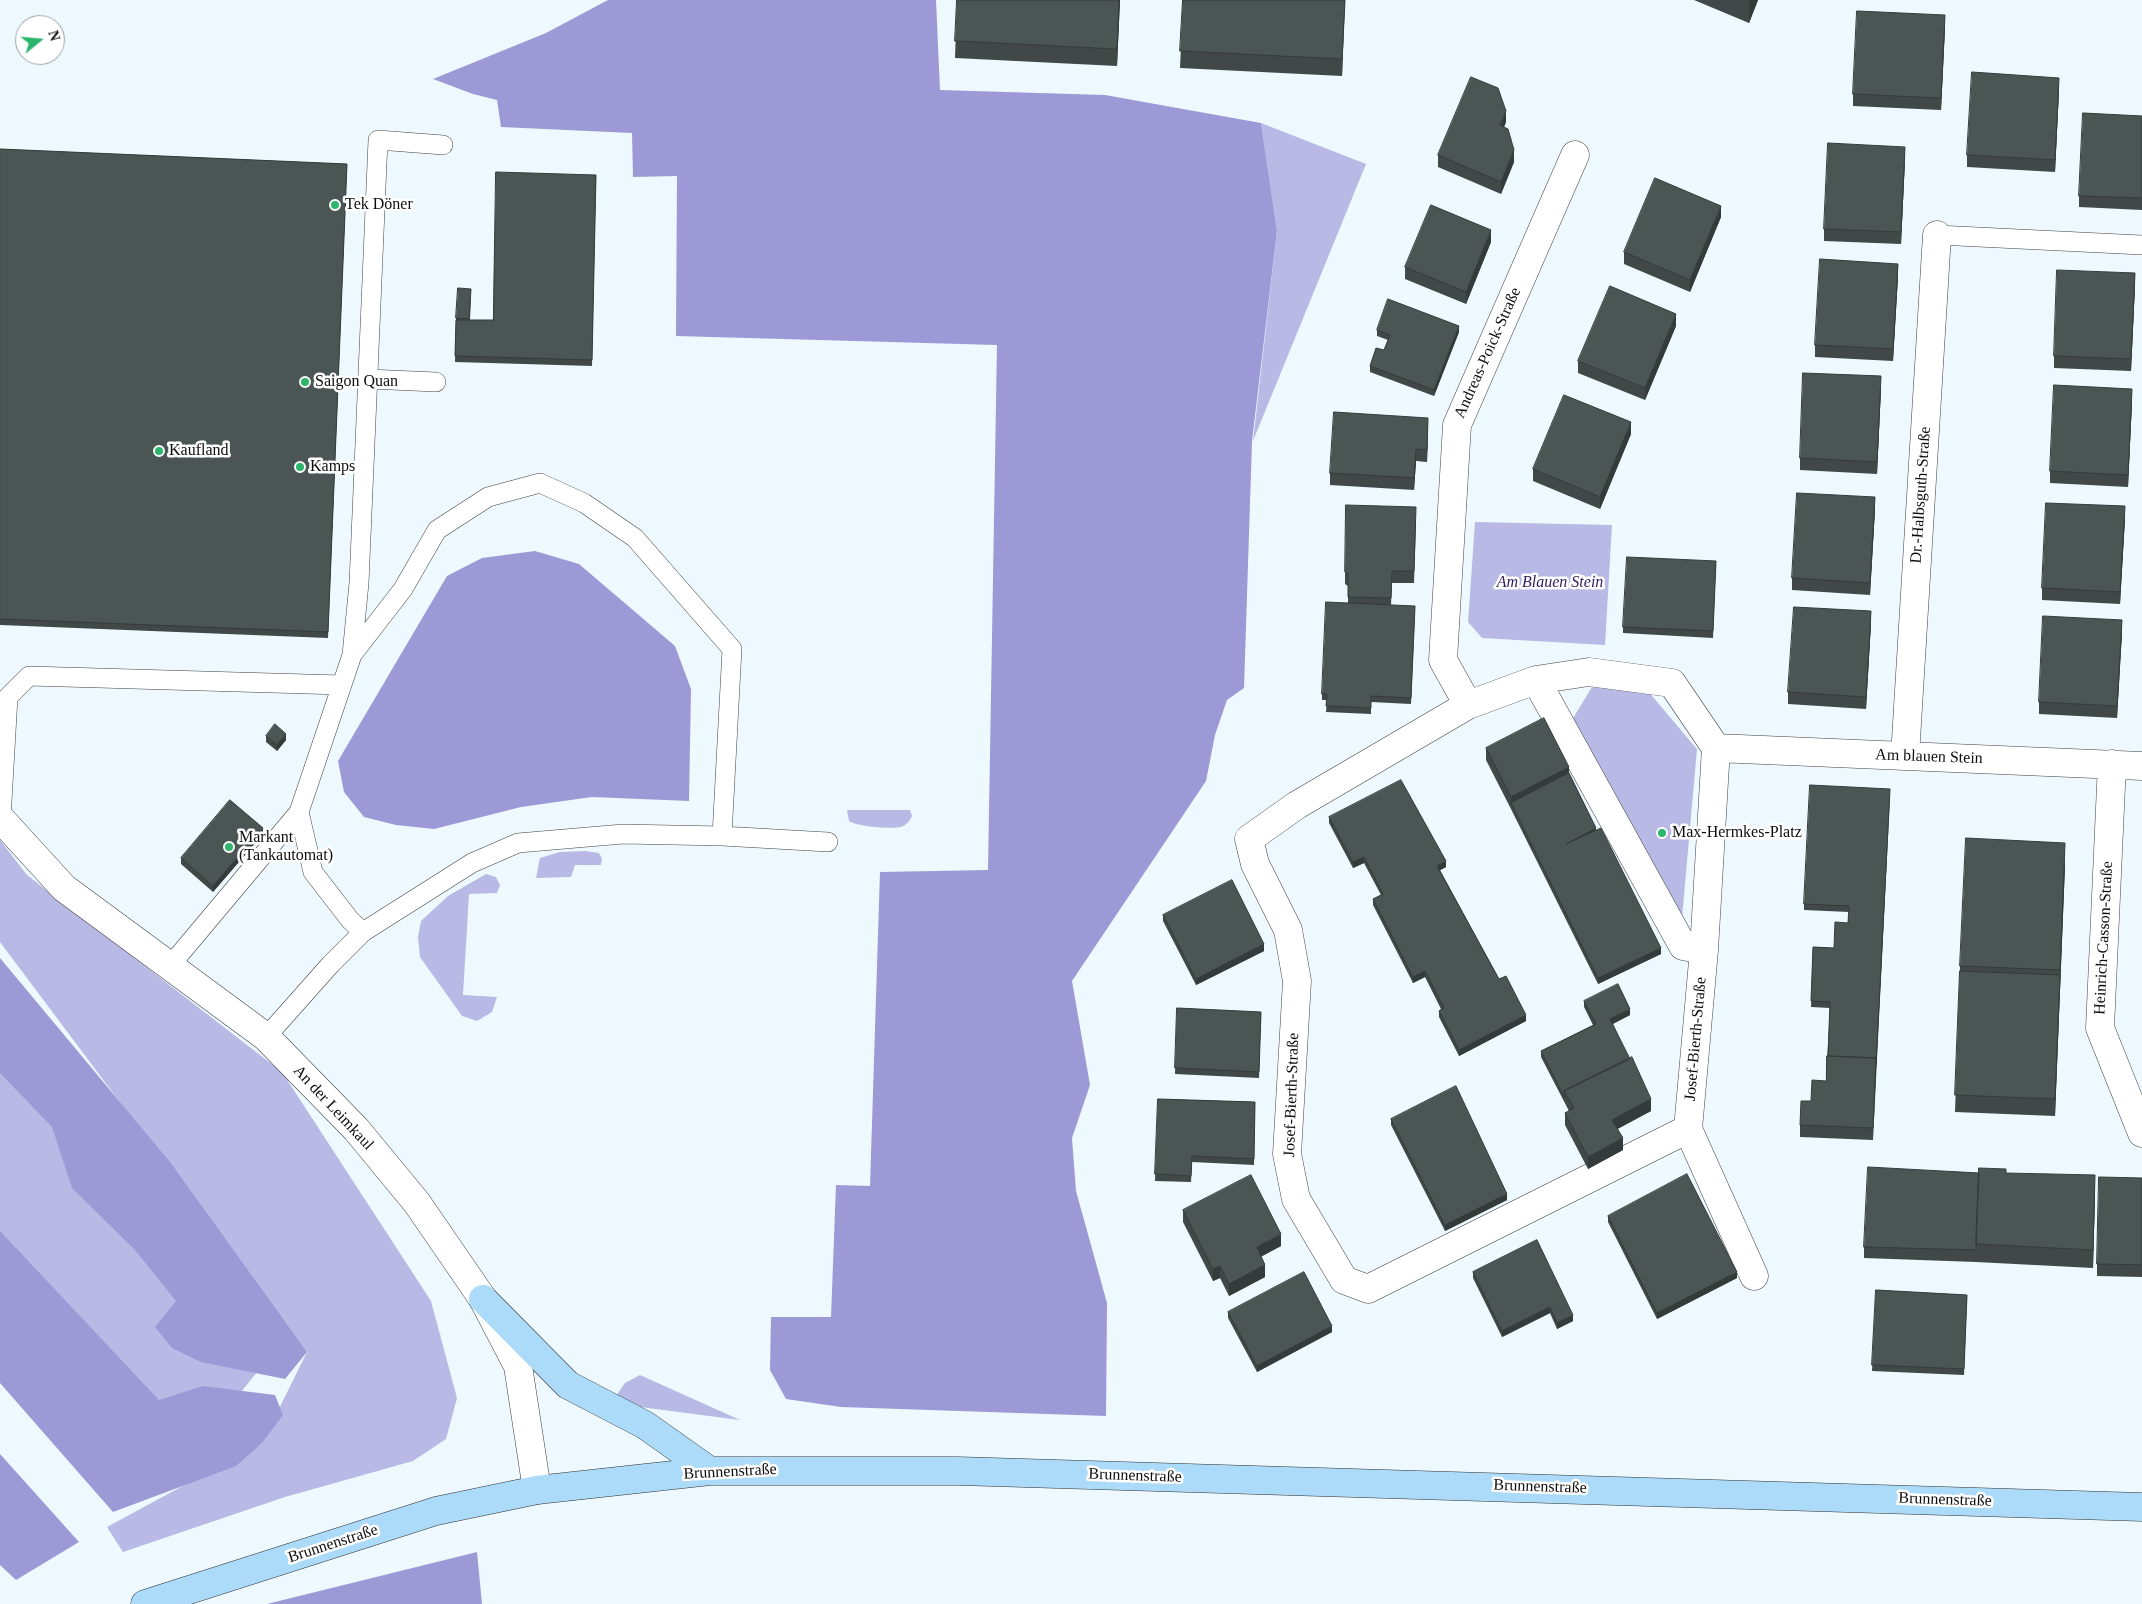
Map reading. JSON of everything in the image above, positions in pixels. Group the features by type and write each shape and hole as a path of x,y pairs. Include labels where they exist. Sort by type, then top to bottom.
{"main road":[{"path":"483,1299 568,1385 645,1425 710,1471"},
{"name":"Brunnenstraße","path":"145,1604 436,1511 537,1490 710,1471 958,1471 2142,1507"}],"street":[{"name":"Andreas-Poick-Straße","path":"1468,705 1443,660 1457,424 1575,156"},
{"name":"Dr.-Halbsguth-Straße","path":"1905,756 1937,235"},
{"path":"1468,705 1536,680 1589,672 1672,682 1716,748 1704,950 1683,946 1536,680"},
{"name":"Josef-Bierth-Straße","path":"1468,705 1297,806 1249,839 1255,864 1288,930 1297,981 1287,1154 1296,1199 1344,1280 1368,1289 1688,1128"},
{"name":"Am blauen Stein","path":"1716,748 2142,766"},
{"name":"Heinrich-Casson-Straße","path":"2112,764 2100,1028 2142,1134"},
{"name":"An der Leimkaul","path":"0,818 64,888 266,1037 356,1129 417,1204 483,1299 518,1366 537,1490"},
{"name":"Josef-Bierth-Straße","path":"1704,950 1688,1128 1754,1276"}],"lane":[{"path":"169,967 298,812 352,655 359,583 378,140 443,145"},
{"path":"1937,235 2142,245"},
{"path":"368,379 436,382"},
{"path":"352,655 403,589 437,530 488,497 540,483 584,503 635,538 732,649 722,836"},
{"path":"0,818 8,697 29,676 342,685"},
{"path":"298,812 313,872 350,920 363,932"},
{"path":"266,1037 330,965 363,932 472,863 518,843 623,834 722,836 828,842"}],"green space":[{"path":"1261,123 1366,164 1253,441 1277,231"},
{"name":"Am Blauen Stein","path":"1475,522 1612,525 1605,645 1482,638 1468,622"},
{"name":"Max-Hermkes-Platz","path":"1592,687 1647,690 1697,749 1682,918 1572,720"},
{"path":"847,810 910,810 912,816 908,823 901,827 874,827 859,825 849,821"},
{"path":"0,840 27,875 282,1072 431,1301 457,1398 446,1439 413,1461 285,1497 123,1552 107,1527 262,1443 307,1352 0,942"},
{"path":"585,851 599,853 602,859 601,865 575,865 571,877 536,878 540,858 560,852"},
{"path":"486,874 496,877 500,885 497,893 469,894 463,995 497,997 492,1012 477,1021 462,1016 420,957 418,937 421,921 448,896"},
{"path":"0,1009 270,1356 199,1444 0,1262"},
{"path":"640,1375 740,1420 640,1407 616,1396 625,1383"}],"shaded area":[{"path":"608,0 936,0 940,90 1105,95 1261,123 1277,231 1252,441 1244,688 1227,700 1215,735 1206,781 1072,981 1090,1085 1072,1138 1076,1191 1107,1303 1106,1416 841,1407 786,1399 770,1370 771,1317 831,1317 836,1185 870,1186 880,872 988,870 997,345 676,336 677,176 633,177 632,133 501,127 497,100 473,94 433,79 546,33"},
{"path":"535,551 579,564 675,646 691,689 689,801 592,797 521,807 434,829 396,825 364,817 344,792 338,761 447,576 482,558"},
{"path":"0,958 170,1162 307,1352 285,1379 201,1362 172,1348 155,1327 176,1301 135,1250 72,1188 52,1127 0,1073"},
{"path":"0,1231 159,1400 203,1386 275,1395 283,1415 262,1443 236,1466 113,1512 0,1383"},
{"path":"0,1454 79,1542 16,1580 0,1565"},
{"path":"477,1552 482,1604 267,1604"}],"building":[{"path":"957,0 1119,0 1117,49 955,41"},
{"path":"1183,0 1345,0 1342,59 1180,51"},
{"path":"1857,11 1945,15 1941,98 1853,94"},
{"path":"1972,72 2059,78 2055,160 1967,155"},
{"path":"1471,77 1498,88 1506,111 1500,125 1508,129 1514,150 1501,182 1438,155"},
{"path":"2083,113 2142,116 2142,198 2079,196"},
{"path":"1828,143 1905,147 1901,232 1824,229"},
{"name":"Kaufland","path":"0,149 347,164 328,632 0,619"},
{"path":"496,172 596,175 592,360 455,356 456,320 493,320"},
{"path":"1655,178 1721,206 1690,280 1624,252"},
{"path":"1431,205 1491,230 1466,292 1405,267"},
{"path":"1820,259 1898,264 1893,349 1815,345"},
{"path":"2057,270 2135,273 2131,359 2054,356"},
{"path":"1610,286 1676,314 1645,388 1578,361"},
{"path":"458,288 471,289 469,319 456,318"},
{"path":"1388,299 1459,326 1434,390 1370,366 1376,348 1384,350 1390,335 1377,330"},
{"path":"1803,373 1881,376 1877,462 1800,458"},
{"path":"2054,385 2132,389 2128,475 2050,471"},
{"path":"1564,395 1631,422 1600,497 1533,469"},
{"path":"1334,412 1428,418 1427,450 1416,449 1414,478 1330,473"},
{"path":"1797,493 1875,497 1870,583 1792,578"},
{"path":"2046,503 2125,506 2120,592 2042,588"},
{"path":"1346,505 1416,507 1414,571 1392,571 1391,598 1348,597 1348,574 1345,572"},
{"path":"1627,557 1716,561 1713,631 1623,627"},
{"path":"1326,602 1415,606 1411,698 1371,696 1371,708 1326,706 1327,694 1322,694"},
{"path":"1794,607 1871,611 1866,697 1788,692"},
{"path":"2043,616 2122,620 2117,706 2039,702"},
{"path":"1544,718 1569,767 1511,797 1486,748"},
{"path":"275,724 286,734 277,745 266,736"},
{"path":"1569,773 1596,828 1566,844 1601,828 1661,948 1598,978 1511,803"},
{"path":"1401,780 1446,861 1437,866 1499,979 1506,976 1526,1015 1459,1050 1439,1011 1444,1008 1425,971 1413,977 1373,899 1383,894 1364,857 1353,862 1329,817"},
{"path":"1810,785 1890,789 1876,1064 1876,1058 1828,1056 1830,1002 1811,1001 1813,947 1834,948 1835,922 1848,923 1849,906 1804,904"},
{"path":"230,800 263,828 213,886 181,858"},
{"path":"1966,838 2065,843 2060,970 1960,966"},
{"path":"1232,880 1264,944 1196,979 1163,915"},
{"path":"1960,971 2060,975 2055,1099 1955,1095"},
{"path":"1618,984 1630,1009 1610,1019 1630,1059 1564,1091 1564,1097 1541,1051 1596,1024 1584,1001"},
{"path":"1177,1008 1261,1012 1259,1072 1175,1068"},
{"path":"1827,1056 1876,1058 1873,1128 1800,1125 1801,1101 1811,1101 1812,1080 1826,1081"},
{"path":"1632,1057 1651,1099 1612,1120 1623,1138 1588,1157 1565,1113 1574,1108 1564,1091"},
{"path":"1456,1086 1507,1194 1445,1225 1391,1119"},
{"path":"1158,1099 1255,1102 1254,1159 1192,1156 1191,1176 1155,1174"},
{"path":"1868,1167 1979,1173 1976,1250 1864,1247"},
{"path":"1979,1168 2006,1169 2006,1173 2095,1175 2093,1250 1976,1244"},
{"path":"1687,1174 1737,1272 1657,1313 1608,1216"},
{"path":"1251,1175 1281,1234 1257,1247 1265,1265 1229,1284 1220,1266 1213,1269 1183,1210"},
{"path":"2099,1177 2142,1178 2142,1265 2097,1264"},
{"path":"1537,1240 1573,1315 1557,1323 1550,1307 1502,1331 1473,1272"},
{"path":"1304,1272 1332,1326 1257,1366 1228,1312"},
{"path":"1876,1290 1967,1295 1964,1369 1872,1365"}],"place":[{"name":"Tek Döner","path":"335,205"},
{"name":"Saigon Quan","path":"305,382"},
{"name":"Kaufland","path":"159,451"},
{"name":"Kamps","path":"300,467"},
{"name":"Max-Hermkes-Platz","path":"1662,833"},
{"name":"Markant (Tankautomat)","path":"229,847"}]}
